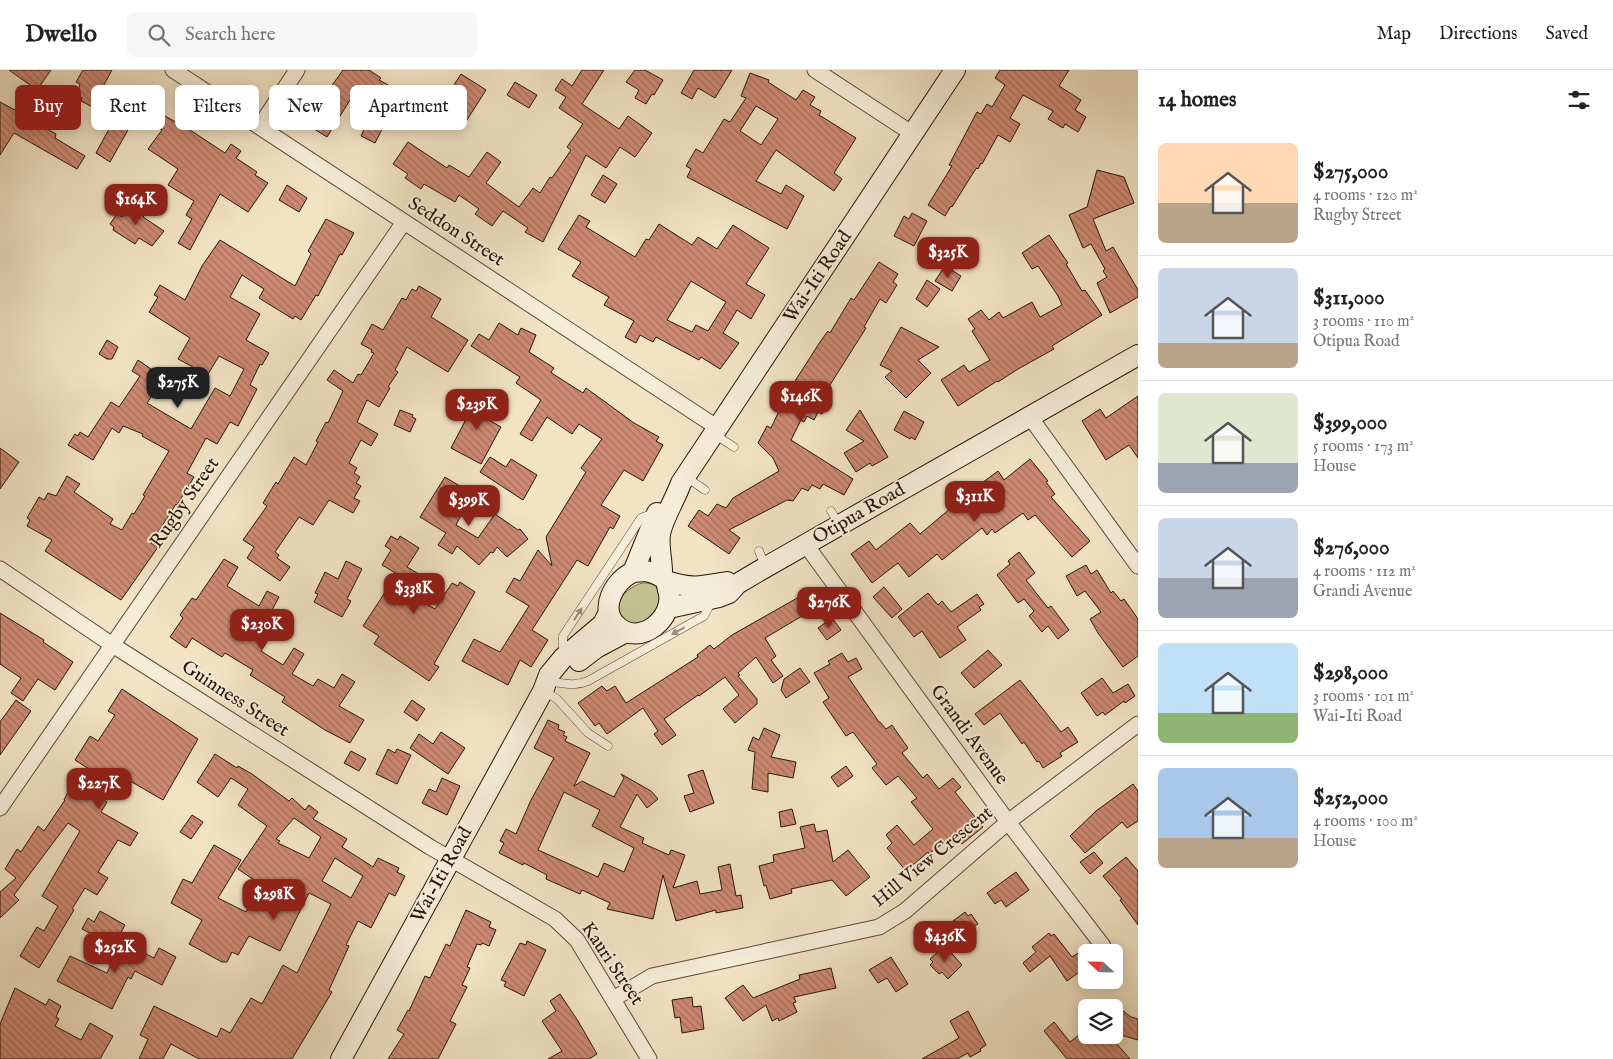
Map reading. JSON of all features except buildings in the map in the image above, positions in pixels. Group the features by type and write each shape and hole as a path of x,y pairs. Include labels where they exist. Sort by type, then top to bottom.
{"street":[{"name":"Seddon Street","path":"173,70 260,126 716,431"},
{"path":"260,126 296,70"},
{"path":"815,70 913,134"},
{"name":"Wai-Iti Road","path":"664,579 660,535 664,519 676,500 683,480 955,70"},
{"name":"Rugby Street","path":"0,808 404,222"},
{"name":"Otipua Road","path":"669,608 713,599 729,592 763,559 806,545 835,518 1030,417 1138,355"},
{"path":"1030,417 1138,566"},
{"name":"Wai-Iti Road","path":"633,572 648,531 658,511 670,490 683,480"},
{"name":"Grandi Avenue","path":"806,545 1008,822 1101,944"},
{"name":"Guinness Street","path":"0,569 112,644 451,860"},
{"path":"646,571 664,579 671,598 669,608 655,627 647,632 637,634 626,632 616,626 609,612 612,594 618,585 633,572 646,571"},
{"name":"Otipua Road","path":"664,579 693,588 704,588 727,582 737,584"},
{"name":"Wai-Iti Road","path":"549,686 549,675 563,658 603,624 609,612"},
{"name":"Wai-Iti Road","path":"341,1059 549,686 596,648 626,632"},
{"name":"Hill View Crescent","path":"613,999 652,976 879,927 905,911 1008,822 1138,724"},
{"name":"Kauri Street","path":"451,860 555,919 577,940 649,1059"}],"lane":[{"path":"716,431 734,446"},
{"path":"683,480 705,490"},
{"path":"563,658 563,636 641,518 658,511"},
{"path":"596,587 609,612"},
{"path":"608,746 588,733 557,699 549,686 580,684 588,681 704,616 713,599"}],"shaded area":[{"path":"642,583 652,584 657,589 659,596 658,604 655,612 648,618 640,622 629,623 620,614 619,603 624,594 632,587"}]}
